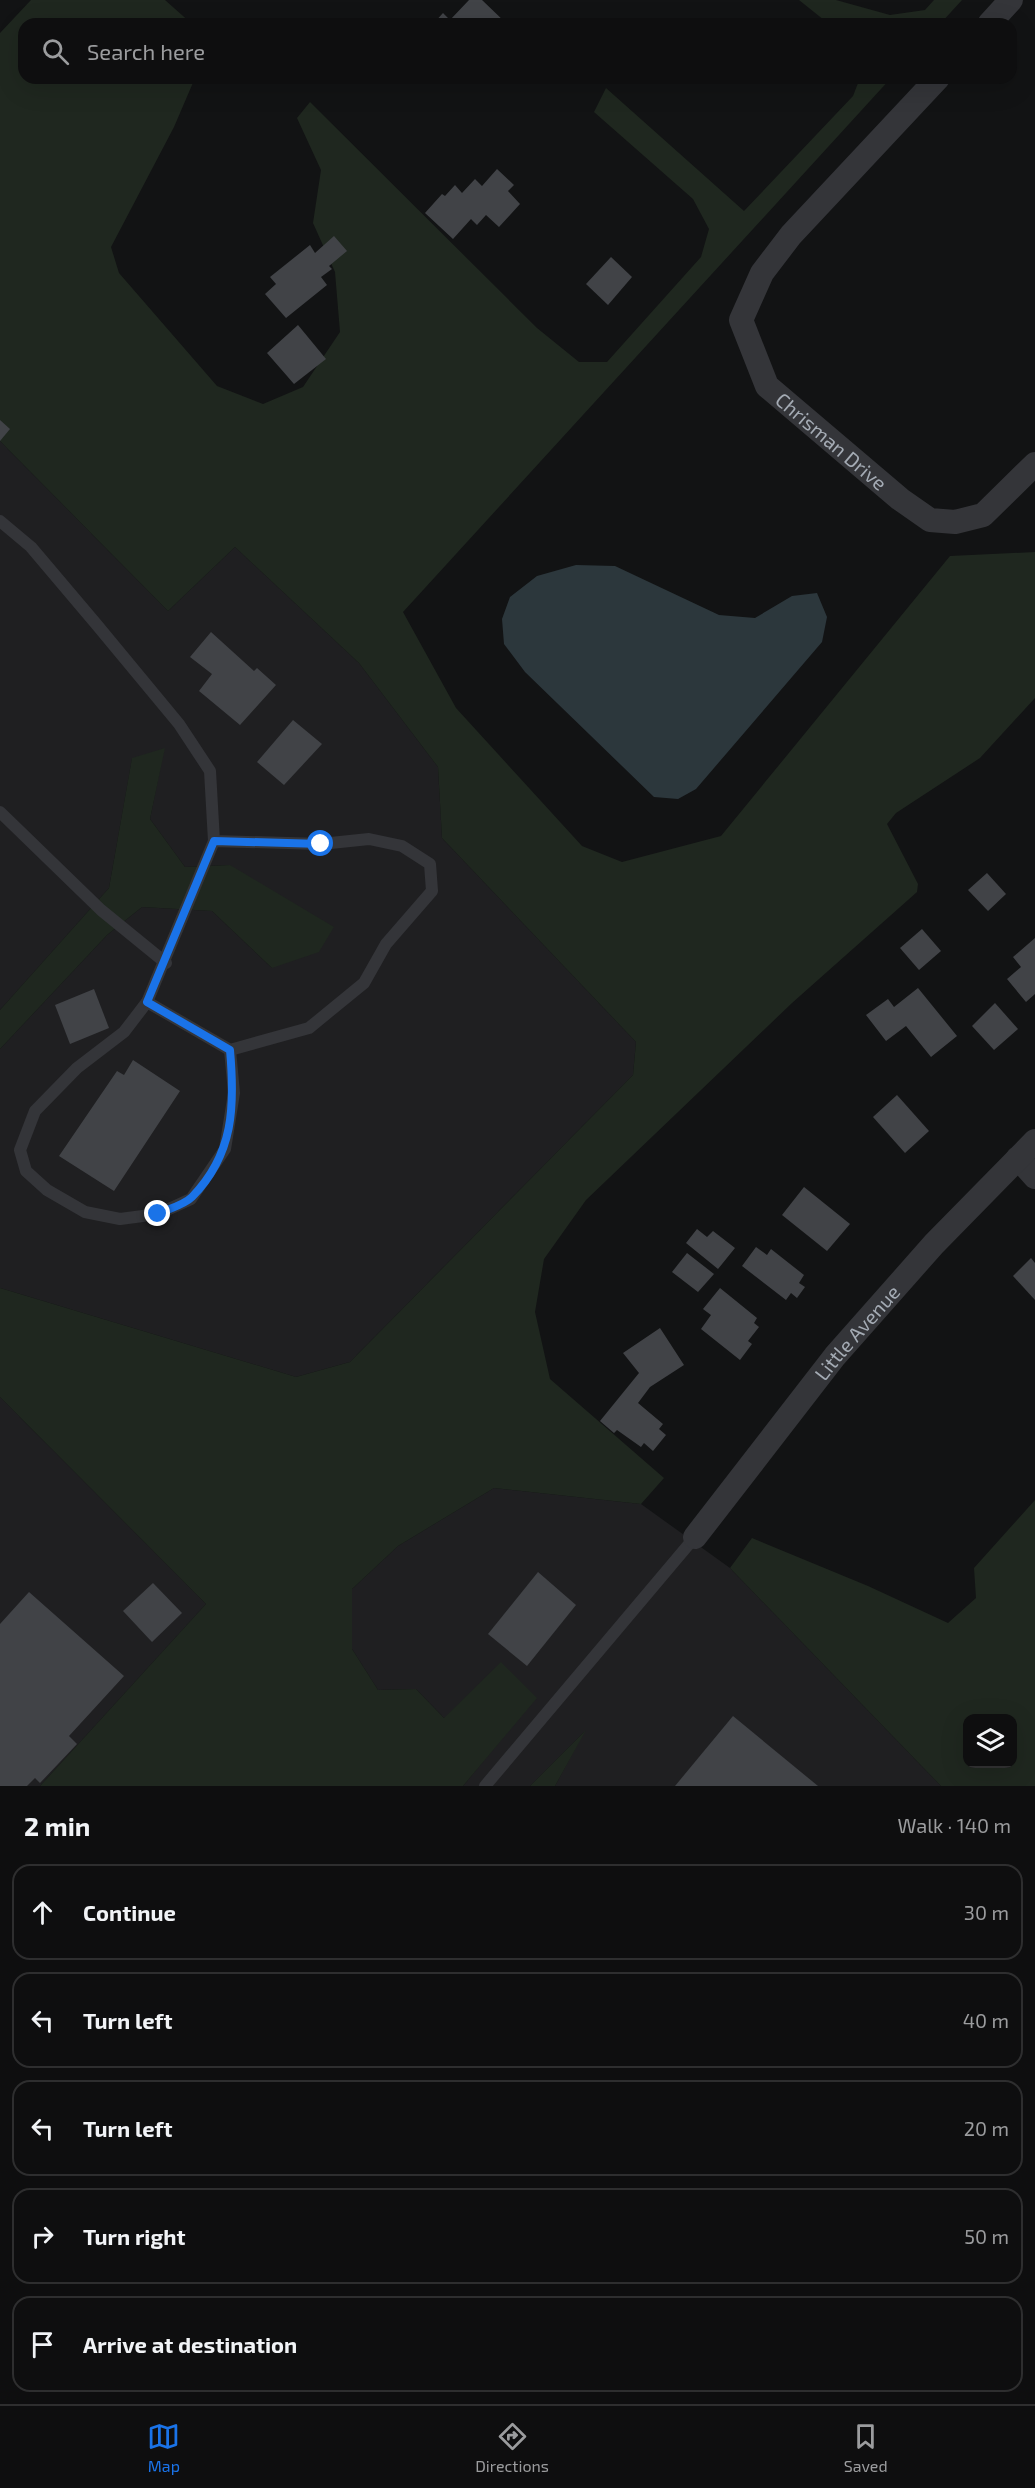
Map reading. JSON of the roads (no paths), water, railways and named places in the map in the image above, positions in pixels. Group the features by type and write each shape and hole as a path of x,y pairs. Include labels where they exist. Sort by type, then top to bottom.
{"street":[{"path":"994,18 1011,0"},
{"name":"Chrisman Drive","path":"932,84 791,235 762,273 741,320 767,386 900,500 930,520 955,522 983,515 1035,464"},
{"name":"Little Avenue","path":"695,1537 834,1356 934,1244 1035,1141"},
{"path":"1018,1158 1035,1177"}],"lane":[{"path":"0,521 31,547 179,724 210,771 214,841 166,963 147,1002 124,1032 78,1068 35,1111 20,1150 26,1171 47,1190 85,1212 120,1219 158,1214 190,1199 225,1149 234,1093 230,1050"},
{"path":"0,812 101,910 166,963"},
{"path":"147,1002 230,1050 309,1028 364,983 386,944 432,891 430,864 402,846 369,839 321,844 214,841"},
{"path":"485,1786 695,1537"}]}
